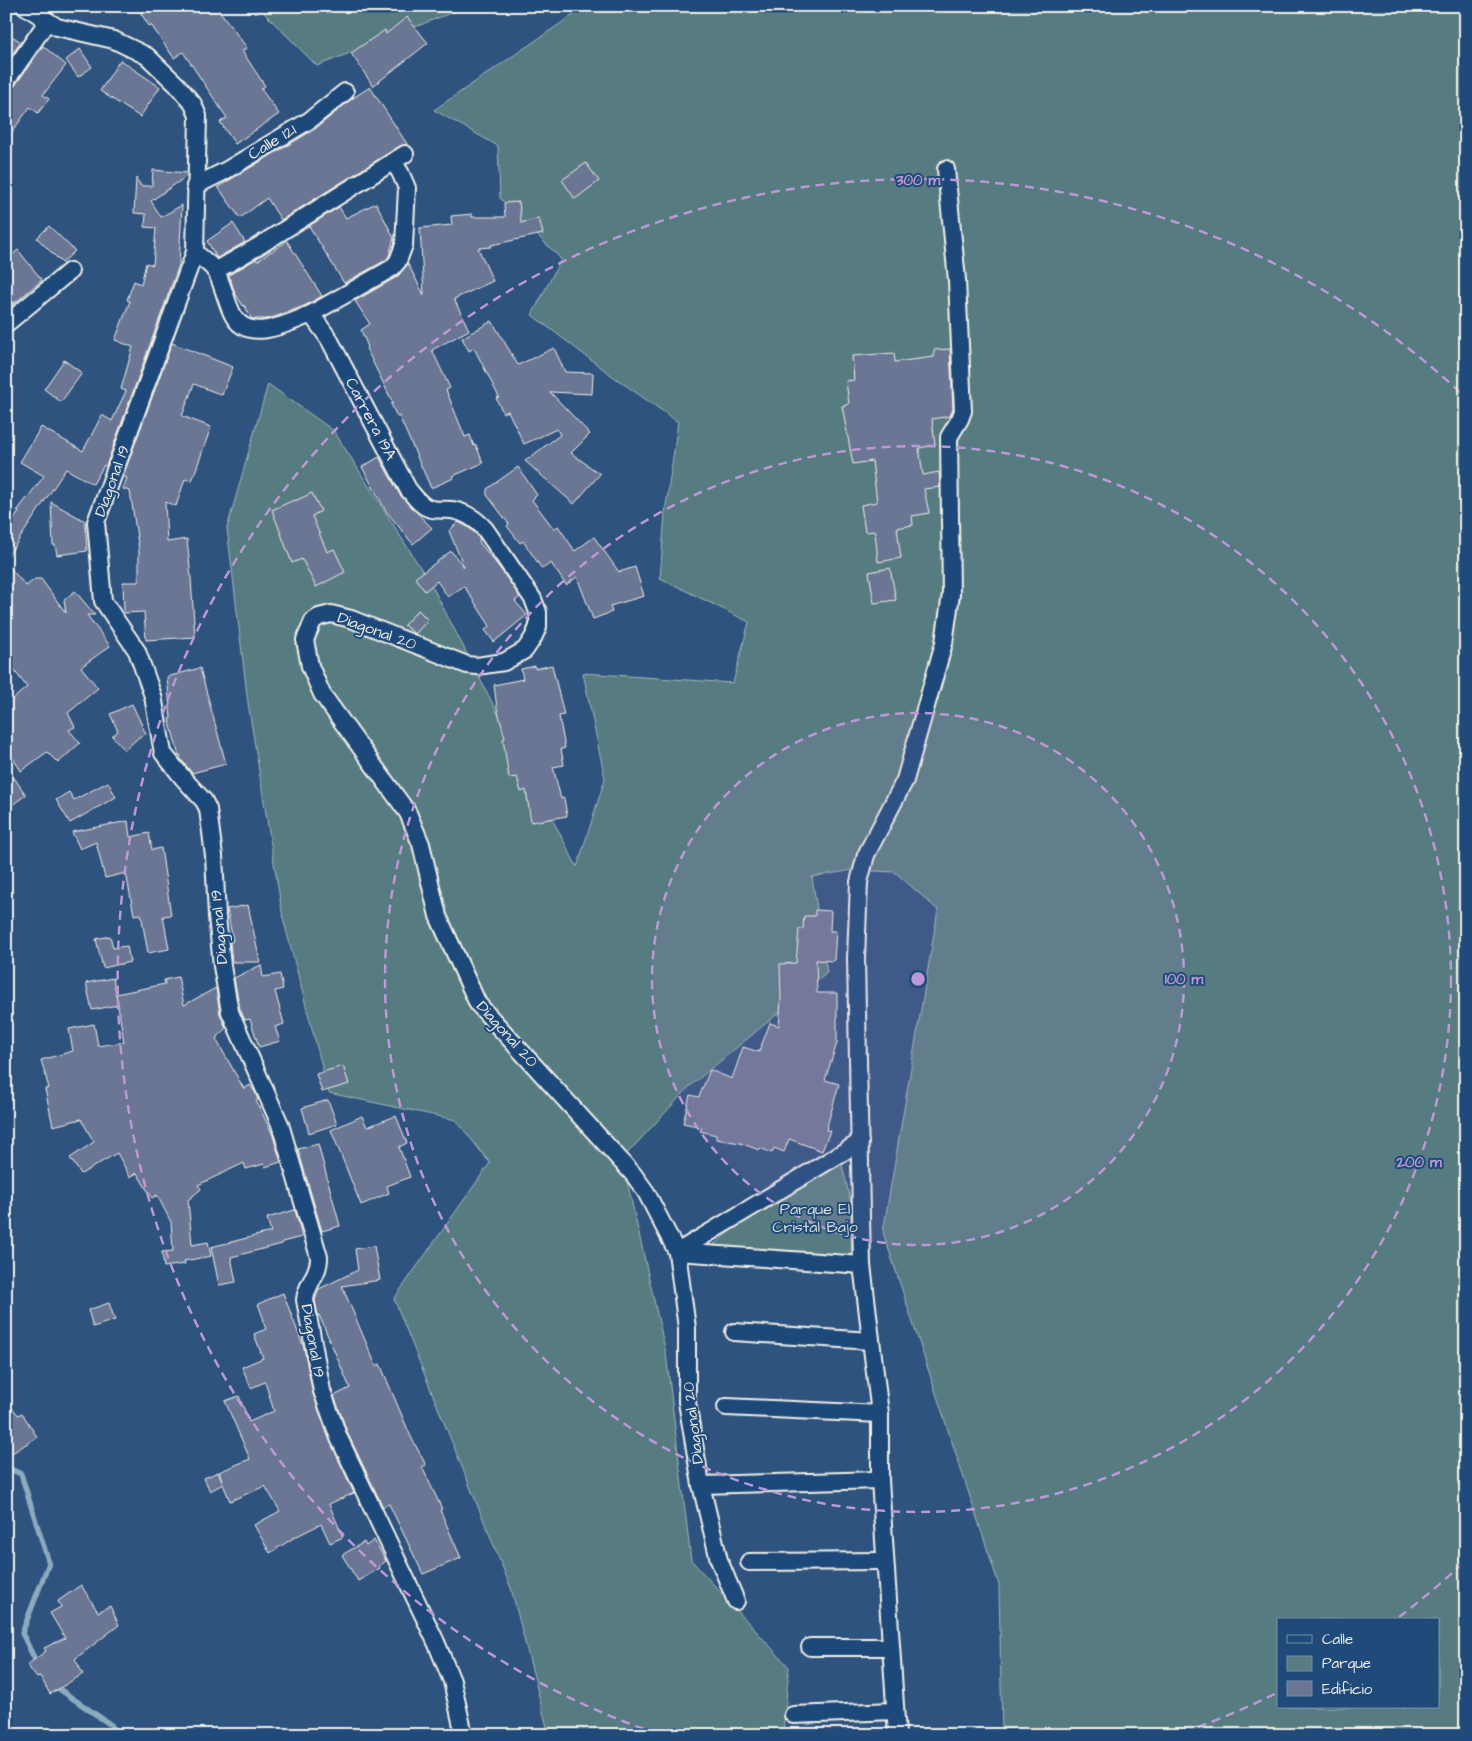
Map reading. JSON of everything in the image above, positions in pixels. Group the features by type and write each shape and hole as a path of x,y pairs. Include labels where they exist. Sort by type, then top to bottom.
{"street":[{"path":"6,81 47,22 25,6"},
{"name":"Diagonal 19","path":"47,22 57,27 114,40 147,56 177,85 193,104 198,116 195,252 96,522 103,602 137,651 153,696 163,753 204,801 208,809 214,856 216,916 230,1012 280,1124 319,1257 317,1271 306,1293 305,1300 322,1391 339,1438 436,1642 452,1681 464,1735"},
{"name":"Calle 121","path":"195,186 225,171 310,120 346,92"},
{"path":"195,252 215,271 233,316 243,326 249,329 270,330 311,314 392,268 398,261 404,245 407,188 400,172 399,158 257,247 215,271"},
{"path":"897,1735 892,1647 884,1561 880,1480 880,1414 862,1265 856,958 859,882 866,855 905,780 944,643 951,594 948,437 963,411 957,280 946,169"},
{"path":"6,324 70,271"},
{"name":"Carrera 19A","path":"311,314 329,339 408,489 427,508 464,513 477,520 533,599 538,612 538,626"},
{"name":"Diagonal 20","path":"538,626 525,650 513,658 504,662 477,666 458,662 351,619 331,614 318,617 313,621 306,640 306,653 312,675 322,694 408,814 421,844 438,916 478,1004 633,1174 646,1192 677,1252 686,1328 687,1402 701,1485 719,1560 736,1601"},
{"path":"677,1252 860,1142"},
{"path":"677,1252 862,1265"},
{"path":"734,1332 871,1342"},
{"path":"726,1407 880,1414"},
{"path":"701,1485 880,1480"},
{"path":"749,1562 884,1561"},
{"path":"810,1647 892,1647"},
{"path":"793,1715 895,1711"}],"green space":[{"path":"235,6 468,6 317,66 262,11"},
{"path":"586,6 1466,6 1466,1735 1002,1735 999,1585 883,1232 938,910 895,872 853,870 812,877 827,973 690,1086 622,1159 666,1353 691,1560 789,1667 783,1735 549,1735 511,1588 394,1299 490,1163 456,1120 329,1093 283,918 248,703 227,528 268,384 334,431 432,586 577,867 605,779 583,673 733,683 749,622 660,578 665,513 678,422 611,375 532,315 561,259 500,198 498,146 434,110"},
{"name":"Parque El Cristal Bajo","path":"841,1161 852,1207 851,1259 713,1245 758,1209"}],"building":[{"path":"148,6 216,6 247,48 242,51 265,86 261,89 279,114 235,144 220,122 227,118 183,52 174,58 140,12"},
{"path":"407,17 428,43 373,86 351,53 385,30 386,34"},
{"path":"6,32 21,42 6,63"},
{"path":"43,46 66,65 43,95 49,99 38,113 30,107 6,140 6,91 14,87"},
{"path":"80,49 92,67 78,77 66,60"},
{"path":"120,60 160,87 140,117 100,91"},
{"path":"370,87 407,144 400,146 281,220 267,198 240,218 218,187 315,129 353,98"},
{"path":"586,163 599,181 575,199 562,180"},
{"path":"153,170 187,173 187,176 151,201 161,217 182,205 179,265 106,466 104,465 93,484 66,469 6,559 6,531 19,512 17,511 44,476 20,462 41,427 83,451 102,415 112,421 126,391 121,389 133,347 115,340 130,301 127,300 134,281 141,284 146,263 153,265 156,228 145,227 146,214 134,213 136,178 141,186 152,186"},
{"path":"519,202 521,223 539,218 543,234 491,245 491,247 478,248 493,281 454,299 469,330 432,350 450,388 446,390 465,437 470,435 483,463 431,488 366,348 368,347 361,330 370,324 355,301 397,277 408,264 424,295 420,228 452,225 451,216 472,214 472,217 505,217 504,203"},
{"path":"376,203 394,238 389,256 386,260 344,283 309,226 339,207 346,218"},
{"path":"233,223 245,242 217,258 207,241"},
{"path":"49,226 75,251 62,263 37,238"},
{"path":"287,241 322,296 304,306 277,316 267,319 252,319 235,293 229,275 256,259 257,261"},
{"path":"18,250 42,280 6,310 6,260"},
{"path":"492,321 518,365 554,348 565,372 593,373 592,394 550,392 590,434 571,453 600,474 574,504 525,461 560,435 557,429 524,444 508,411 503,413 496,398 499,397 474,348 469,351 462,338"},
{"path":"172,343 233,367 222,395 194,384 182,416 211,427 192,481 185,479 176,506 165,502 167,542 187,539 195,637 146,640 144,612 124,613 123,582 139,582 139,550 130,491 123,489 127,478 123,476"},
{"path":"950,349 953,409 950,416 932,419 935,445 919,448 923,475 939,472 940,487 924,489 929,513 912,516 913,525 897,528 901,558 878,562 875,531 865,532 861,505 877,502 872,461 853,464 842,406 849,404 846,381 854,380 852,356 894,353 895,362 934,357 934,350"},
{"path":"64,360 82,373 61,402 44,389"},
{"path":"379,457 400,495 432,528 413,544 386,511 362,467"},
{"path":"518,467 537,495 532,500 554,529 558,526 575,551 594,537 619,572 635,567 644,596 610,606 612,612 593,619 577,577 566,585 551,563 542,569 523,541 520,543 507,526 509,524 487,495 487,489"},
{"path":"312,493 321,511 312,516 327,552 334,549 345,572 316,587 302,559 292,563 272,510"},
{"path":"51,502 85,521 87,551 57,555 55,545 53,545"},
{"path":"458,522 468,527 477,535 480,540 479,542 520,597 515,601 527,615 494,642 485,630 490,626 464,586 448,597 437,581 425,591 415,578 451,551 464,567 449,531"},
{"path":"6,563 26,586 35,579 41,579 66,613 64,600 75,591 95,615 87,615 110,646 81,667 98,688 68,713 75,727 69,730 80,743 58,763 47,752 21,771 6,747 6,705 27,687 6,660"},
{"path":"890,568 896,600 874,603 869,572"},
{"path":"418,610 428,620 415,634 404,625"},
{"path":"552,665 564,715 559,716 565,748 561,749 564,765 553,767 561,799 564,798 567,816 531,822 526,790 521,792 517,777 509,778 503,739 505,738 497,708 494,685 523,679 521,669 535,666 535,669"},
{"path":"200,668 226,764 192,773 180,758 181,755 179,756 169,719 171,718 167,677"},
{"path":"132,704 146,734 139,737 125,750 112,736 118,731 110,714"},
{"path":"6,766 26,795 12,805 6,797"},
{"path":"108,782 116,797 70,823 56,800 69,792 74,800"},
{"path":"128,821 130,837 149,833 152,850 161,848 171,915 163,916 169,949 148,953 141,914 134,915 126,873 105,878 96,842 80,849 72,832"},
{"path":"248,905 260,962 232,962 230,942 233,941 227,909"},
{"path":"815,910 831,911 830,931 836,931 834,961 816,960 817,993 837,993 837,1043 825,1080 839,1084 826,1130 830,1131 822,1151 789,1139 784,1152 774,1148 772,1153 740,1143 716,1139 716,1135 700,1131 702,1127 683,1123 690,1095 699,1097 710,1070 732,1079 743,1047 759,1052 770,1023 779,1026 781,1000 780,964 796,963 799,929 803,929 804,916 815,916"},
{"path":"110,936 113,948 127,946 130,962 103,968 96,939"},
{"path":"261,965 263,977 280,974 283,989 275,991 284,1024 275,1027 280,1041 259,1047 250,1019 245,1020 240,1009 234,978"},
{"path":"178,977 184,1005 216,988 220,1014 226,1028 216,1039 244,1089 250,1085 255,1092 258,1100 256,1101 272,1133 281,1162 265,1167 264,1164 246,1169 244,1163 198,1185 201,1189 188,1200 192,1245 208,1242 211,1256 184,1261 185,1264 164,1267 162,1252 173,1251 171,1222 157,1195 152,1198 137,1173 130,1177 117,1153 81,1174 70,1158 94,1142 81,1119 53,1126 45,1089 49,1088 41,1060 73,1051 69,1029 94,1024 98,1046 124,1042 116,994 165,984 164,980"},
{"path":"113,978 118,1005 92,1010 86,983"},
{"path":"343,1066 349,1084 322,1092 316,1074"},
{"path":"328,1100 337,1124 309,1133 302,1108"},
{"path":"362,1116 367,1127 396,1116 407,1143 399,1147 410,1177 387,1186 389,1193 361,1205 331,1130"},
{"path":"318,1144 340,1226 322,1231 298,1149"},
{"path":"295,1210 302,1237 231,1257 236,1282 219,1285 211,1247 271,1232 267,1218"},
{"path":"374,1246 380,1280 342,1286 376,1366 380,1364 411,1437 426,1465 422,1467 442,1509 440,1510 461,1558 423,1574 389,1504 383,1507 348,1434 334,1396 350,1388 318,1316 315,1300 319,1289 358,1270 355,1249"},
{"path":"283,1293 304,1348 313,1394 330,1441 354,1493 329,1504 343,1537 330,1543 321,1524 295,1537 270,1553 254,1525 280,1511 265,1486 230,1501 223,1484 210,1491 204,1478 218,1472 223,1482 219,1472 250,1459 225,1401 239,1396 249,1422 274,1411 265,1382 251,1388 242,1367 263,1358 254,1334 266,1329 258,1304"},
{"path":"109,1303 115,1320 93,1327 88,1310"},
{"path":"6,1400 18,1415 22,1413 37,1437 6,1457"},
{"path":"374,1540 386,1561 379,1566 380,1568 358,1581 342,1555 364,1542 366,1546"},
{"path":"81,1585 98,1612 110,1606 119,1625 75,1659 83,1674 50,1694 40,1676 37,1678 27,1665 46,1651 44,1648 65,1638 50,1613 61,1607 58,1601"}],"waterway":[{"path":"6,1467 21,1474 49,1563 22,1633 38,1666"},
{"path":"52,1684 111,1725 118,1735"}]}
